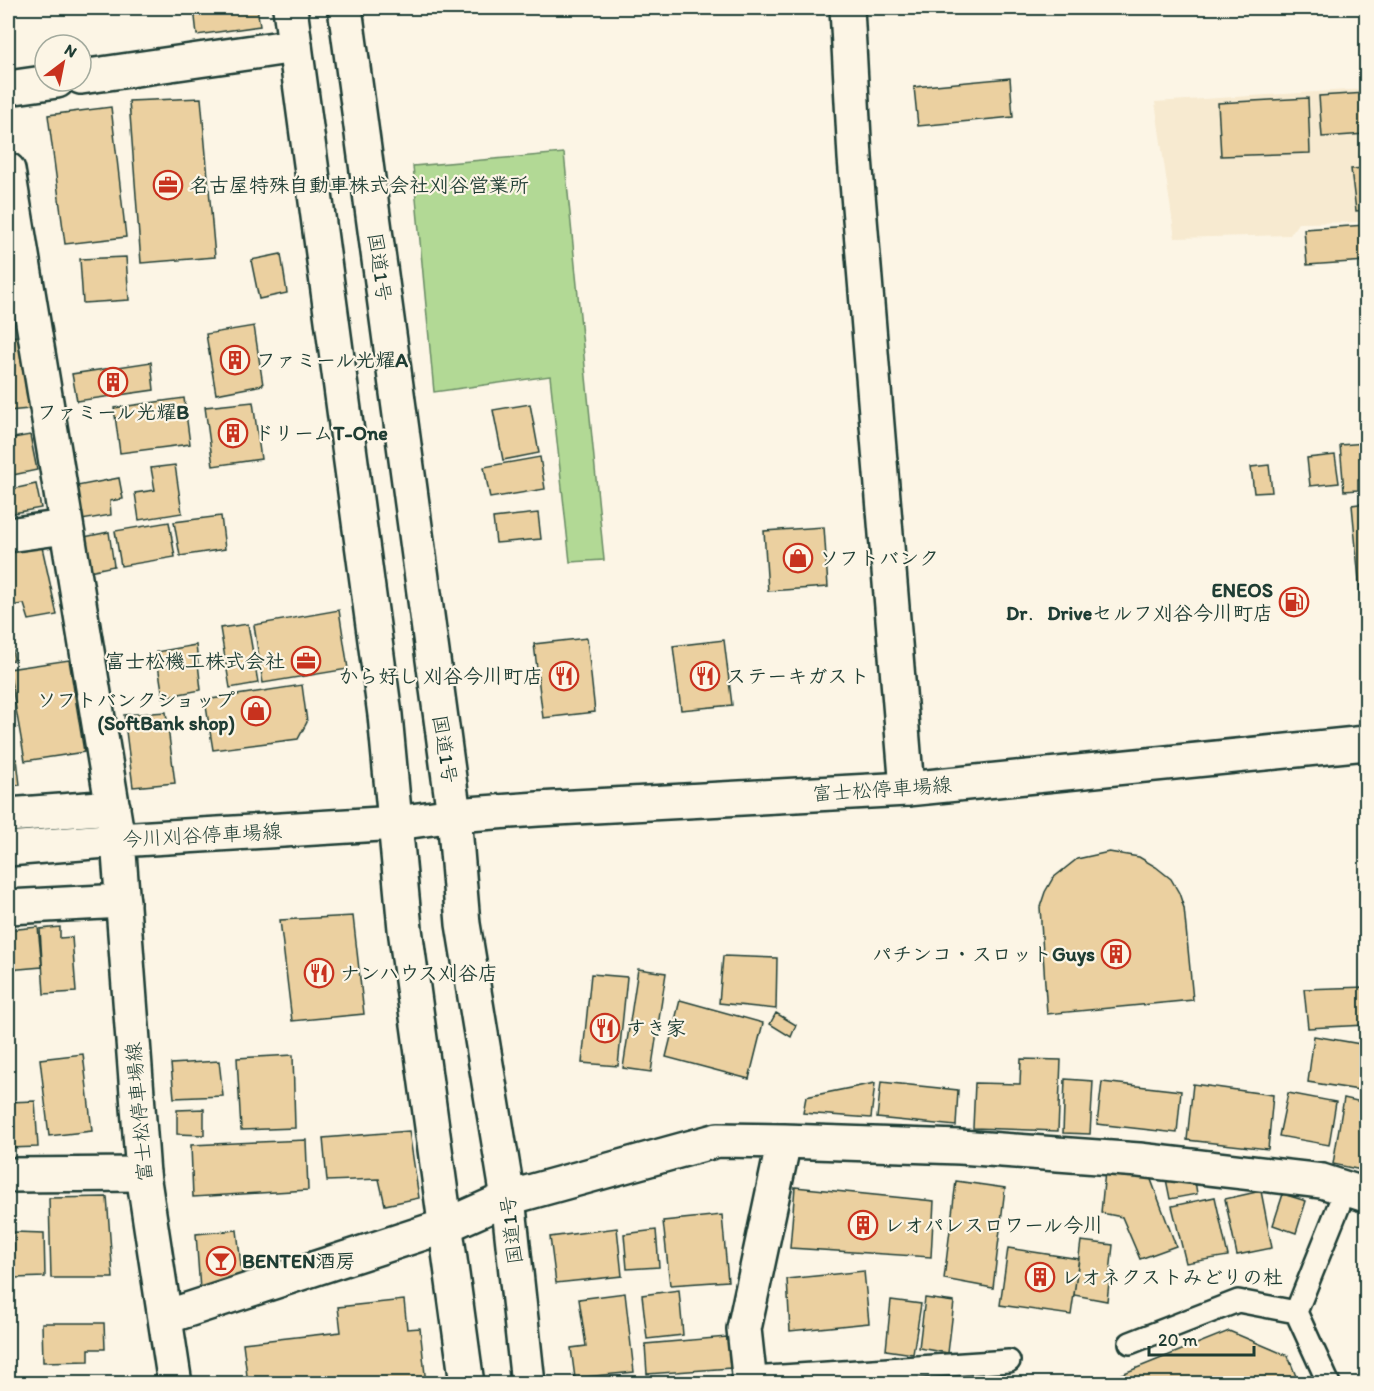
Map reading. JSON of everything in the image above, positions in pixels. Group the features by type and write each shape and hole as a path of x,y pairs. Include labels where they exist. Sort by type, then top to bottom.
{"main road":[{"path":"290,8 397,823 405,929 467,1383"},
{"name":"国道1号","path":"345,8 454,814 464,924 507,1198 528,1383"},
{"path":"847,8 855,158 907,789"},
{"path":"93,75 294,46"},
{"path":"8,88 33,84"},
{"name":"富士松停車場線","path":"8,170 118,840 143,1174 175,1383"},
{"path":"8,535 65,527"},
{"name":"富士松停車場線","path":"397,823 454,814 907,789 1366,743"},
{"path":"8,814 113,807"},
{"name":"今川刈谷停車場線","path":"8,849 397,823"},
{"path":"8,907 123,901"},
{"path":"166,1317 445,1226 507,1198 718,1140 960,1147 1139,1160 1322,1180 1356,1192"},
{"path":"750,1381 744,1329 784,1141"},
{"path":"8,1175 143,1174"}],"lane":[{"path":"1296,1312 1356,1192"},
{"path":"1130,1343 1238,1302 1296,1312"},
{"path":"1296,1312 1329,1383"},
{"path":"750,1381 1009,1361"}],"shaded area":[{"path":"1366,89 1366,222 1298,223 1290,235 1175,238 1155,102"}],"green space":[{"path":"564,153 604,560 570,562 550,376 434,392 413,166"}],"building":[{"path":"118,8 158,8 119,13"},
{"path":"194,8 257,8 260,26 197,35"},
{"path":"1010,78 1013,117 918,126 914,87"},
{"path":"1366,93 1366,134 1322,137 1319,96"},
{"path":"201,98 215,257 141,263 129,101"},
{"path":"1308,98 1310,153 1221,156 1218,103"},
{"path":"111,107 126,237 65,244 48,115"},
{"path":"1366,168 1366,210 1356,211 1351,169"},
{"path":"1366,225 1366,261 1307,265 1304,229"},
{"path":"281,254 287,293 259,299 251,260"},
{"path":"126,257 129,300 83,303 80,259"},
{"name":"ファミール光耀A","path":"254,326 263,385 216,394 206,334"},
{"path":"18,336 29,409 8,411 8,337"},
{"name":"ファミール光耀B","path":"151,362 154,390 77,401 72,374"},
{"path":"184,398 190,444 120,453 114,408"},
{"name":"ドリームT-One","path":"253,402 261,459 213,466 205,407"},
{"path":"530,404 539,453 503,460 493,410"},
{"path":"30,435 37,470 8,476 8,439"},
{"path":"1366,443 1366,480 1358,480 1358,490 1344,491 1340,445"},
{"path":"1335,455 1339,483 1310,486 1307,458"},
{"path":"540,457 545,489 490,498 484,467"},
{"path":"175,465 182,513 139,520 135,493 155,490 151,468"},
{"path":"1269,465 1272,492 1254,493 1251,467"},
{"path":"119,478 123,499 110,501 111,515 82,520 77,486"},
{"path":"36,484 41,508 8,514 8,490"},
{"path":"1366,503 1366,656 1352,505"},
{"path":"538,513 541,539 496,543 493,518"},
{"path":"221,516 225,549 180,556 174,522"},
{"path":"169,522 175,557 121,566 115,531"},
{"path":"824,527 828,587 768,591 764,531"},
{"path":"109,532 114,566 84,572 79,538"},
{"path":"42,547 57,615 29,620 24,604 8,606 8,552"},
{"path":"339,610 348,669 263,683 254,625"},
{"path":"8,622 14,660 8,661"},
{"path":"248,624 258,683 230,688 220,628"},
{"path":"587,638 595,712 543,718 534,644"},
{"path":"724,640 732,705 681,710 673,646"},
{"path":"196,645 201,690 163,697 156,652"},
{"path":"69,660 84,752 25,761 9,669"},
{"name":"ソフトバンクショップ (SoftBank shop)","path":"302,685 307,722 298,739 213,750 205,700"},
{"path":"166,712 175,783 133,787 124,715"},
{"path":"17,759 20,785 8,786 8,760"},
{"name":"パチンコ・スロットGuys","path":"1109,852 1139,857 1171,879 1179,893 1184,908 1193,1000 1047,1014 1040,907 1045,892 1053,878 1077,859"},
{"path":"353,916 364,1014 292,1021 280,920"},
{"path":"38,927 42,967 8,970 8,930"},
{"path":"60,927 60,938 72,937 76,992 44,994 40,929"},
{"path":"723,956 777,958 776,1009 719,1003"},
{"path":"638,969 666,973 651,1072 623,1068"},
{"path":"591,974 627,977 618,1066 582,1063"},
{"path":"8,976 11,976 13,1006 8,1007"},
{"path":"1366,987 1366,1025 1308,1028 1304,989"},
{"path":"680,1000 763,1023 749,1079 666,1057"},
{"path":"776,1013 796,1025 791,1037 770,1024"},
{"path":"1314,1036 1366,1045 1366,1091 1308,1082"},
{"path":"83,1054 92,1131 49,1136 40,1059"},
{"path":"293,1055 295,1128 241,1130 237,1058"},
{"path":"1021,1059 1061,1060 1058,1131 973,1128 975,1083 1020,1084"},
{"path":"219,1061 223,1096 174,1098 171,1064"},
{"path":"1065,1079 1093,1081 1090,1134 1063,1133"},
{"path":"881,1082 958,1090 956,1126 877,1118"},
{"path":"1102,1082 1181,1091 1177,1133 1097,1124"},
{"path":"875,1083 871,1118 803,1113 806,1097"},
{"path":"1193,1084 1273,1095 1268,1149 1187,1140"},
{"path":"1288,1093 1336,1102 1329,1145 1279,1136"},
{"path":"1344,1098 1366,1103 1366,1171 1333,1164"},
{"path":"35,1101 38,1147 8,1148 8,1102"},
{"path":"204,1109 204,1135 177,1134 177,1110"},
{"path":"409,1131 419,1198 385,1205 379,1179 327,1181 323,1138"},
{"path":"306,1140 308,1190 193,1197 191,1145"},
{"path":"1105,1171 1150,1177 1176,1246 1140,1259 1122,1217 1101,1213"},
{"path":"1194,1174 1197,1194 1170,1199 1166,1179"},
{"path":"956,1181 1005,1188 993,1288 944,1279"},
{"name":"レオパレスロワール今川","path":"795,1187 934,1201 931,1257 790,1248"},
{"path":"1261,1191 1272,1248 1237,1255 1225,1199"},
{"path":"1283,1194 1306,1201 1296,1233 1273,1225"},
{"path":"107,1197 113,1278 51,1278 49,1198"},
{"path":"1215,1197 1228,1256 1186,1263 1172,1206"},
{"path":"722,1215 728,1281 670,1285 663,1221"},
{"path":"8,1219 9,1219 8,1280"},
{"path":"617,1228 622,1276 556,1283 550,1237"},
{"path":"237,1230 242,1274 200,1290 196,1234"},
{"path":"656,1230 659,1267 627,1269 624,1234"},
{"path":"14,1232 44,1233 45,1277 14,1278"},
{"path":"1081,1241 1113,1245 1107,1301 1074,1295"},
{"name":"レオネクストみどりの杜","path":"1008,1248 1079,1259 1071,1315 1000,1305"},
{"path":"864,1271 869,1323 790,1331 787,1279"},
{"path":"679,1290 683,1335 647,1339 642,1295"},
{"path":"625,1293 634,1372 575,1378 571,1348 586,1346 579,1299"},
{"path":"925,1298 954,1302 948,1353 919,1348"},
{"path":"404,1300 407,1329 420,1328 426,1384 248,1384 243,1343 341,1332 338,1307"},
{"path":"891,1300 921,1304 913,1354 886,1350"},
{"path":"42,1323 104,1323 105,1349 89,1349 89,1361 43,1362"},
{"path":"1229,1331 1288,1356 1299,1384 1097,1384"},
{"path":"727,1337 731,1368 647,1374 645,1344"},
{"path":"714,1379 714,1384 653,1384"}],"place":[{"name":"名古屋特殊自動車株式会社刈谷営業所","path":"168,185"},
{"name":"ファミール光耀A","path":"235,360"},
{"name":"ファミール光耀B","path":"113,382"},
{"name":"ドリームT-One","path":"233,433"},
{"name":"ソフトバンク","path":"798,558"},
{"name":"ENEOS Dr．Driveセルフ刈谷今川町店","path":"1294,602"},
{"name":"富士松機工株式会社","path":"306,661"},
{"name":"から好し 刈谷今川町店","path":"564,676"},
{"name":"ステーキガスト","path":"705,676"},
{"name":"ソフトバンクショップ (SoftBank shop)","path":"256,711"},
{"name":"パチンコ・スロットGuys","path":"1116,954"},
{"name":"ナンハウス刈谷店","path":"319,973"},
{"name":"すき家","path":"605,1028"},
{"name":"レオパレスロワール今川","path":"863,1225"},
{"name":"BENTEN酒房","path":"221,1261"},
{"name":"レオネクストみどりの杜","path":"1040,1277"}]}
